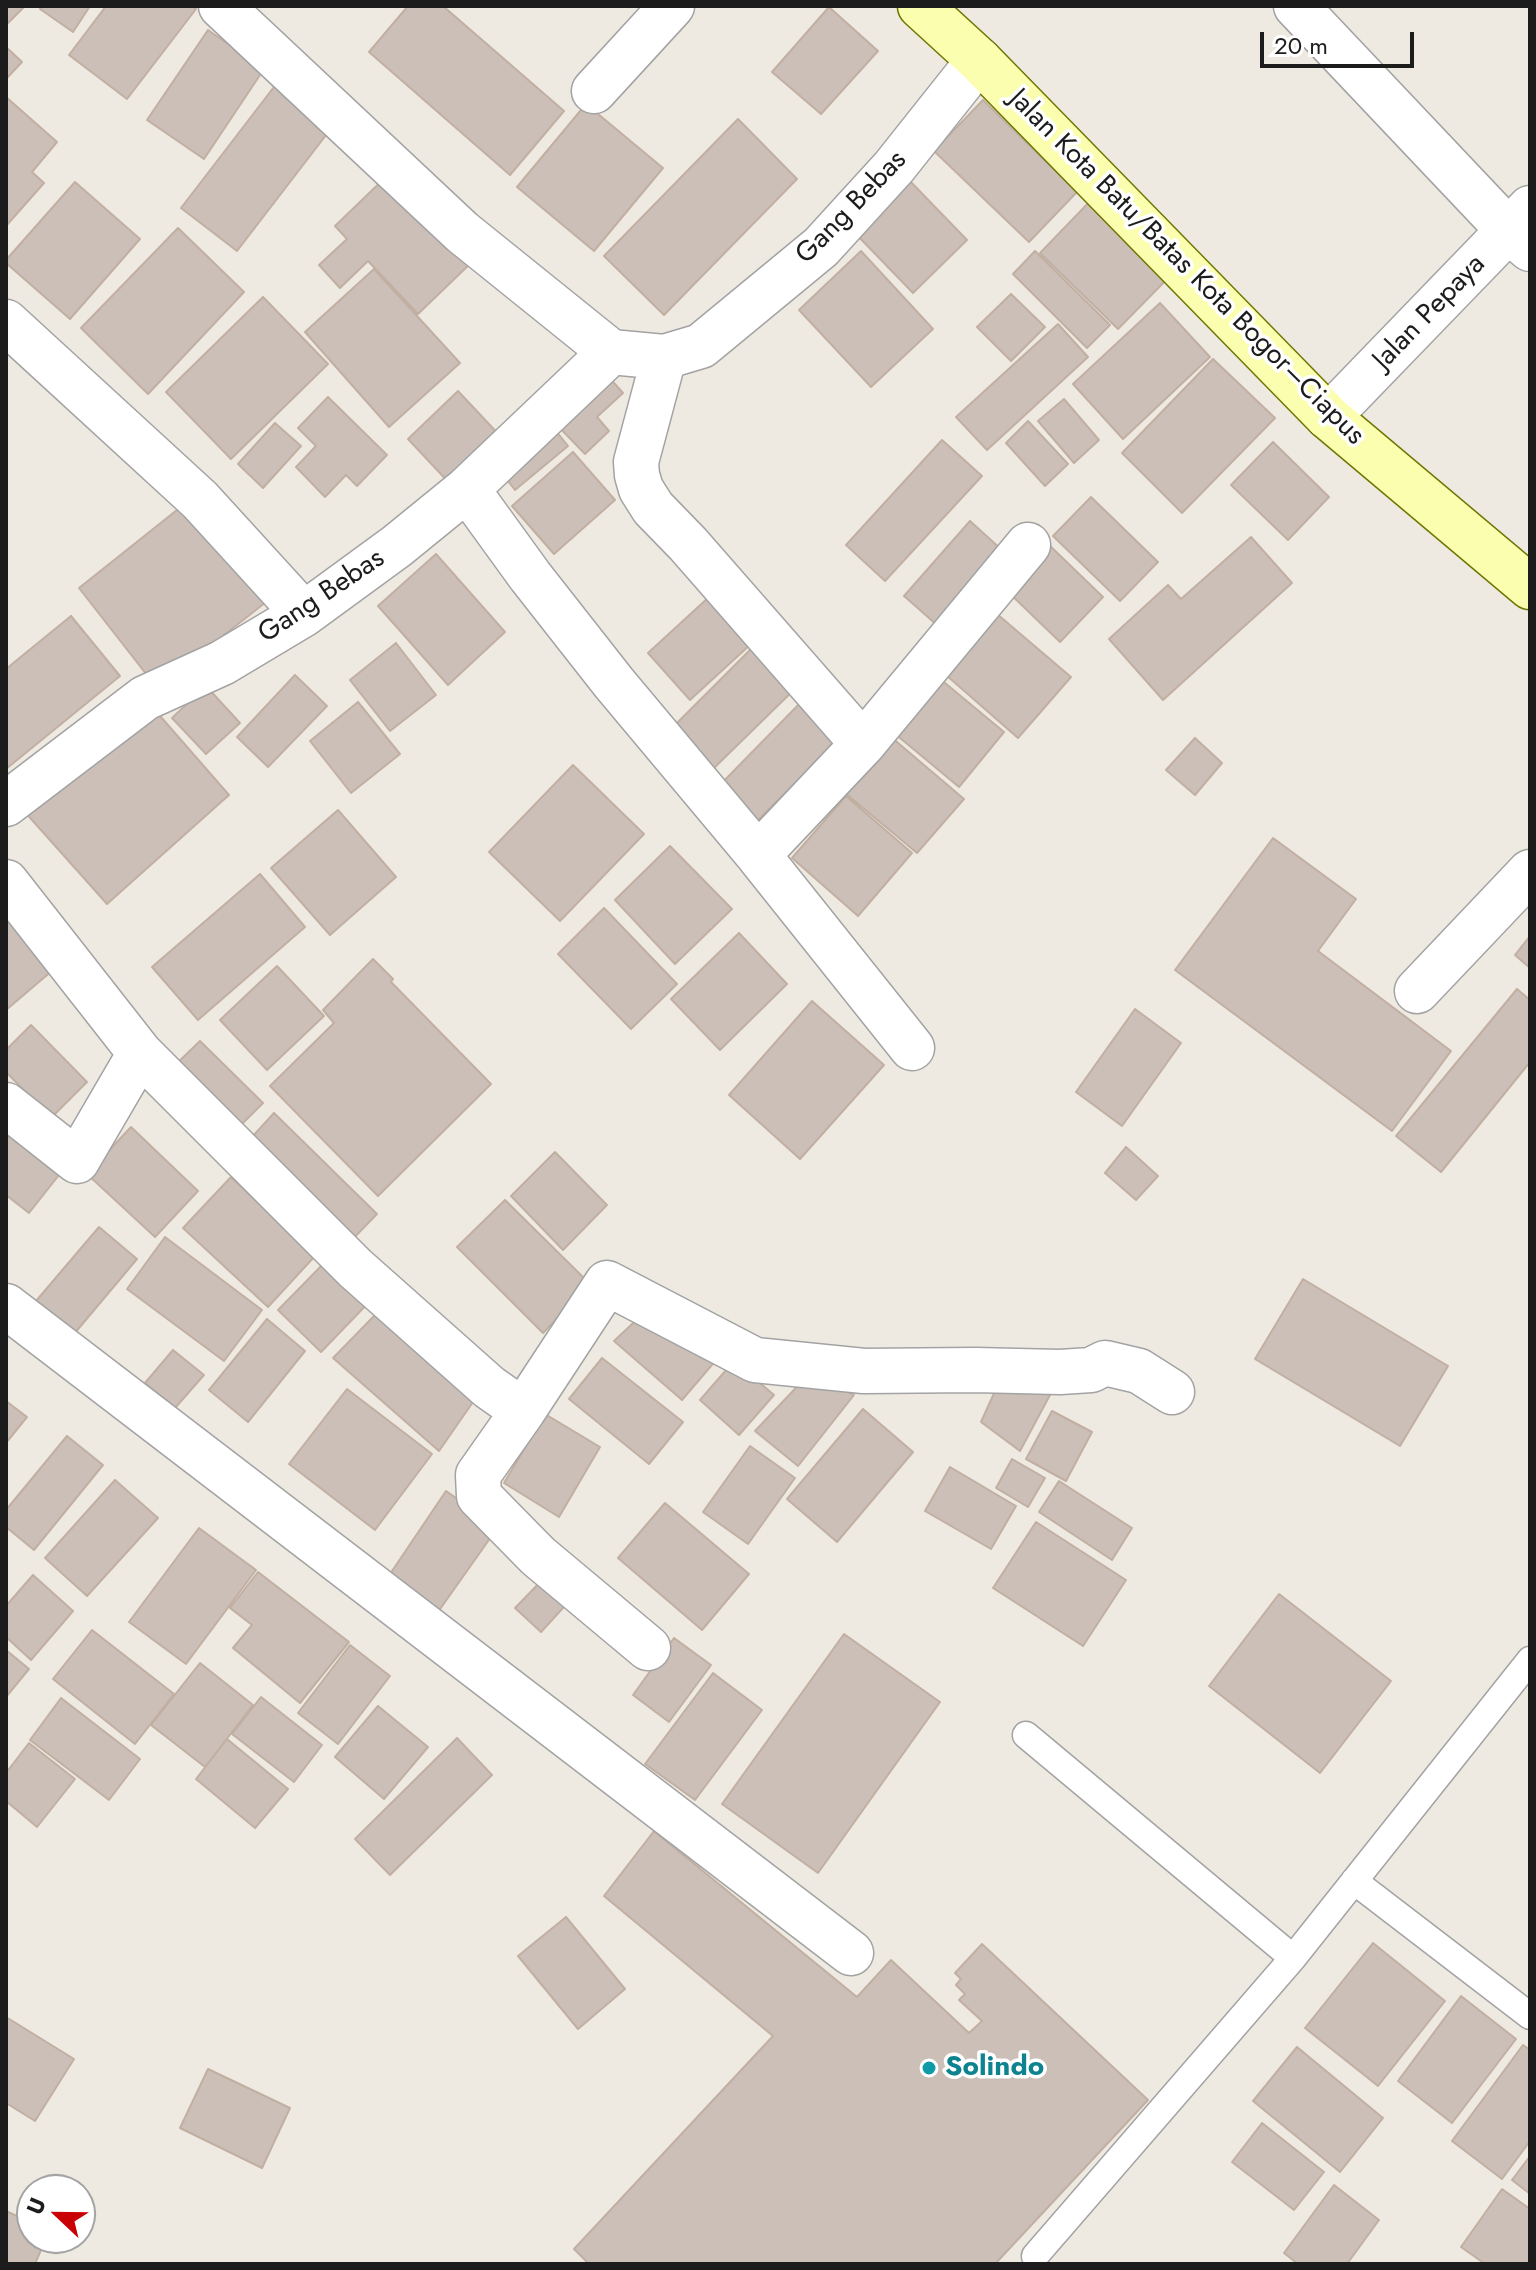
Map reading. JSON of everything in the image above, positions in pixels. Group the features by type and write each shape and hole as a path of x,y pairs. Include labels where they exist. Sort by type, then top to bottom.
{"main road":[{"name":"Jalan Kota Batu/Batas Kota Bogor–Ciapus","path":"920,6 979,60 1328,417 1530,587"}],"street":[{"path":"221,6 462,232 611,352 664,357 636,462 641,489 653,508 863,744"},
{"path":"594,91 672,6"},
{"path":"1296,6 1523,229"},
{"name":"Gang Bebas","path":"664,357 701,346 821,247 894,167 979,60"},
{"name":"Jalan Pepaya","path":"1328,417 1523,229"},
{"path":"6,322 200,500 304,614"},
{"name":"Gang Bebas","path":"6,804 145,698 222,663 304,614 397,546 467,489 611,352"},
{"path":"467,489 614,683 758,855 912,1048"},
{"path":"758,855 863,744 1028,545"},
{"path":"1417,991 1530,872"},
{"path":"6,882 140,1053 355,1268 489,1387 523,1411"},
{"path":"6,1105 77,1161 140,1053"},
{"path":"648,1648 538,1556 479,1496 478,1475 607,1283 755,1360 864,1371 1060,1372 1091,1370 1105,1363 1139,1371 1172,1392"},
{"path":"6,1306 851,1953"}],"lane":[{"path":"1035,2256 1293,1958 1530,1660"},
{"path":"1026,1735 1293,1958"},
{"path":"1354,1881 1530,2016"}],"building":[{"path":"6,6 25,6 6,25"},
{"path":"42,6 90,6 73,32 40,9"},
{"path":"106,6 192,6 196,9 127,99 69,55"},
{"path":"408,6 443,6 564,111 510,175 369,52"},
{"path":"829,7 878,51 821,114 772,72"},
{"path":"208,30 264,69 204,159 147,120"},
{"path":"6,47 22,62 6,79"},
{"path":"277,83 333,126 237,251 181,208"},
{"path":"6,97 57,142 32,172 44,183 6,226"},
{"path":"983,100 1077,192 1029,242 934,151"},
{"path":"586,104 663,168 594,251 517,187"},
{"path":"738,119 797,179 664,315 604,256"},
{"path":"390,173 473,261 418,314 368,261 340,288 319,265 347,239 335,226"},
{"path":"908,179 967,240 913,293 854,232"},
{"path":"75,182 140,239 70,319 6,260"},
{"path":"1097,194 1175,271 1118,329 1040,253"},
{"path":"178,228 244,292 148,394 81,328"},
{"path":"861,251 933,329 871,387 799,310"},
{"path":"1035,251 1110,325 1087,348 1013,274"},
{"path":"374,269 460,363 389,427 305,332"},
{"path":"1011,294 1045,327 1011,361 977,327"},
{"path":"263,297 328,364 231,459 166,392"},
{"path":"1160,303 1210,357 1123,439 1073,384"},
{"path":"1058,324 1088,357 987,450 956,417"},
{"path":"1213,359 1275,418 1182,513 1122,453"},
{"path":"606,374 623,393 597,417 609,431 585,454 553,421"},
{"path":"458,391 504,440 453,487 408,439"},
{"path":"328,397 387,455 357,486 346,475 325,497 296,467 316,446 298,428"},
{"path":"1064,399 1099,440 1074,463 1038,421"},
{"path":"548,421 568,446 515,490 495,465"},
{"path":"1028,421 1068,464 1045,486 1006,443"},
{"path":"275,423 301,446 263,488 238,464"},
{"path":"942,440 982,476 885,581 846,545"},
{"path":"1273,442 1329,497 1288,540 1231,485"},
{"path":"573,452 615,500 554,554 512,506"},
{"path":"1091,497 1158,562 1120,601 1053,536"},
{"path":"192,498 271,598 157,688 79,588"},
{"path":"970,521 1003,551 938,626 904,596"},
{"path":"1251,537 1292,583 1163,700 1109,639 1168,585 1181,599"},
{"path":"1047,543 1103,597 1060,642 1005,589"},
{"path":"436,554 505,632 448,685 378,606"},
{"path":"709,597 752,643 690,700 648,653"},
{"path":"990,608 1071,677 1018,738 938,668"},
{"path":"71,616 120,676 6,769 6,669"},
{"path":"761,639 803,681 713,769 673,727"},
{"path":"396,643 436,695 390,731 350,680"},
{"path":"933,673 1004,732 959,787 888,728"},
{"path":"295,675 327,706 268,767 237,737"},
{"path":"206,686 240,723 206,754 172,718"},
{"path":"808,695 846,733 753,825 716,789"},
{"path":"147,701 229,795 107,904 24,811"},
{"path":"358,702 400,754 351,793 310,741"},
{"path":"884,731 964,799 917,853 838,787"},
{"path":"1195,738 1222,763 1195,795 1166,770"},
{"path":"573,765 644,834 560,921 489,852"},
{"path":"846,796 912,853 858,916 792,858"},
{"path":"338,810 396,877 330,935 271,868"},
{"path":"1273,838 1356,899 1318,951 1451,1051 1392,1131 1175,970"},
{"path":"670,846 732,909 675,964 615,900"},
{"path":"260,874 305,927 198,1020 152,967"},
{"path":"6,906 60,964 6,1010"},
{"path":"604,908 677,984 631,1029 558,954"},
{"path":"739,933 787,984 720,1050 671,999"},
{"path":"1530,936 1530,968 1515,955"},
{"path":"373,959 393,979 391,982 491,1084 378,1196 270,1086 334,1023 323,1010"},
{"path":"277,966 324,1016 267,1070 220,1020"},
{"path":"1517,989 1530,1000 1530,1062 1441,1172 1396,1136"},
{"path":"812,1001 884,1065 800,1159 729,1095"},
{"path":"1135,1009 1181,1043 1122,1126 1076,1092"},
{"path":"31,1025 87,1082 51,1118 6,1072 6,1050"},
{"path":"200,1041 263,1103 232,1134 169,1071"},
{"path":"6,1112 70,1161 29,1213 6,1195"},
{"path":"274,1113 377,1214 345,1247 242,1148"},
{"path":"131,1127 198,1191 155,1237 87,1174"},
{"path":"1126,1147 1158,1176 1136,1200 1105,1173"},
{"path":"555,1152 607,1205 563,1250 511,1196"},
{"path":"231,1177 315,1256 268,1307 183,1228"},
{"path":"505,1200 590,1284 543,1333 457,1247"},
{"path":"99,1227 137,1259 74,1334 36,1301"},
{"path":"165,1237 262,1310 224,1361 127,1289"},
{"path":"332,1255 374,1297 321,1352 278,1310"},
{"path":"1303,1279 1448,1366 1400,1446 1255,1359"},
{"path":"647,1310 717,1359 682,1400 614,1341"},
{"path":"375,1315 473,1402 439,1451 333,1358"},
{"path":"267,1319 305,1351 248,1422 209,1390"},
{"path":"173,1350 204,1375 175,1408 145,1383"},
{"path":"602,1358 683,1422 649,1464 569,1399"},
{"path":"734,1361 774,1395 739,1435 700,1400"},
{"path":"810,1373 854,1395 798,1466 755,1431"},
{"path":"1000,1380 1050,1395 1020,1451 981,1422"},
{"path":"347,1389 432,1454 375,1530 289,1464"},
{"path":"6,1401 27,1417 6,1443"},
{"path":"863,1409 913,1452 837,1542 787,1499"},
{"path":"1052,1411 1092,1432 1066,1481 1026,1459"},
{"path":"545,1414 600,1447 559,1517 504,1483"},
{"path":"67,1436 103,1465 34,1550 6,1527 6,1510"},
{"path":"750,1446 795,1478 748,1544 703,1512"},
{"path":"1012,1459 1045,1478 1028,1507 996,1488"},
{"path":"950,1467 1016,1506 991,1549 925,1511"},
{"path":"115,1480 158,1518 87,1596 45,1558"},
{"path":"1059,1481 1132,1528 1112,1560 1039,1512"},
{"path":"446,1491 498,1527 438,1612 388,1577"},
{"path":"665,1503 749,1574 702,1630 618,1558"},
{"path":"1036,1522 1126,1580 1083,1646 993,1588"},
{"path":"199,1528 256,1570 186,1664 129,1622"},
{"path":"258,1572 349,1642 300,1703 233,1648 252,1625 230,1608"},
{"path":"548,1574 573,1597 541,1632 515,1608"},
{"path":"33,1575 73,1611 31,1660 6,1637 6,1606"},
{"path":"1279,1594 1391,1681 1320,1773 1209,1686"},
{"path":"92,1630 174,1694 135,1744 53,1679"},
{"path":"844,1634 940,1702 818,1873 722,1804"},
{"path":"674,1638 711,1665 669,1722 633,1695"},
{"path":"350,1645 390,1676 338,1744 298,1713"},
{"path":"6,1650 29,1669 6,1697"},
{"path":"200,1663 253,1705 205,1767 151,1725"},
{"path":"713,1673 762,1710 695,1800 645,1764"},
{"path":"261,1697 322,1745 294,1782 232,1734"},
{"path":"61,1698 140,1759 109,1800 30,1740"},
{"path":"378,1706 428,1747 384,1799 335,1757"},
{"path":"457,1738 492,1775 390,1875 355,1839"},
{"path":"227,1739 288,1789 255,1828 196,1779"},
{"path":"29,1743 75,1779 37,1827 6,1801 6,1773"},
{"name":"Solindo","path":"654,1831 857,1997 891,1960 969,2033 982,2021 959,2000 965,1994 956,1985 961,1979 955,1973 982,1944 1148,2100 995,2264 589,2264 574,2249 773,2036 604,1896"},
{"path":"566,1917 625,1989 578,2029 518,1956"},
{"path":"1373,1943 1445,2001 1378,2086 1305,2028"},
{"path":"1461,1996 1516,2039 1452,2123 1398,2081"},
{"path":"6,2017 74,2059 35,2121 6,2103"},
{"path":"1523,2045 1530,2050 1530,2141 1502,2179 1452,2141"},
{"path":"1297,2047 1383,2118 1340,2172 1253,2101"},
{"path":"208,2069 290,2108 262,2168 180,2128"},
{"path":"1262,2123 1324,2172 1294,2210 1232,2162"},
{"path":"1530,2156 1530,2194 1512,2180"},
{"path":"1334,2185 1379,2220 1347,2264 1298,2264 1284,2253"},
{"path":"1502,2189 1530,2209 1530,2264 1485,2264 1461,2247"},
{"path":"6,2211 16,2216 16,2254 39,2254 35,2264 6,2264"}],"place":[{"name":"Solindo","path":"929,2068"}]}
